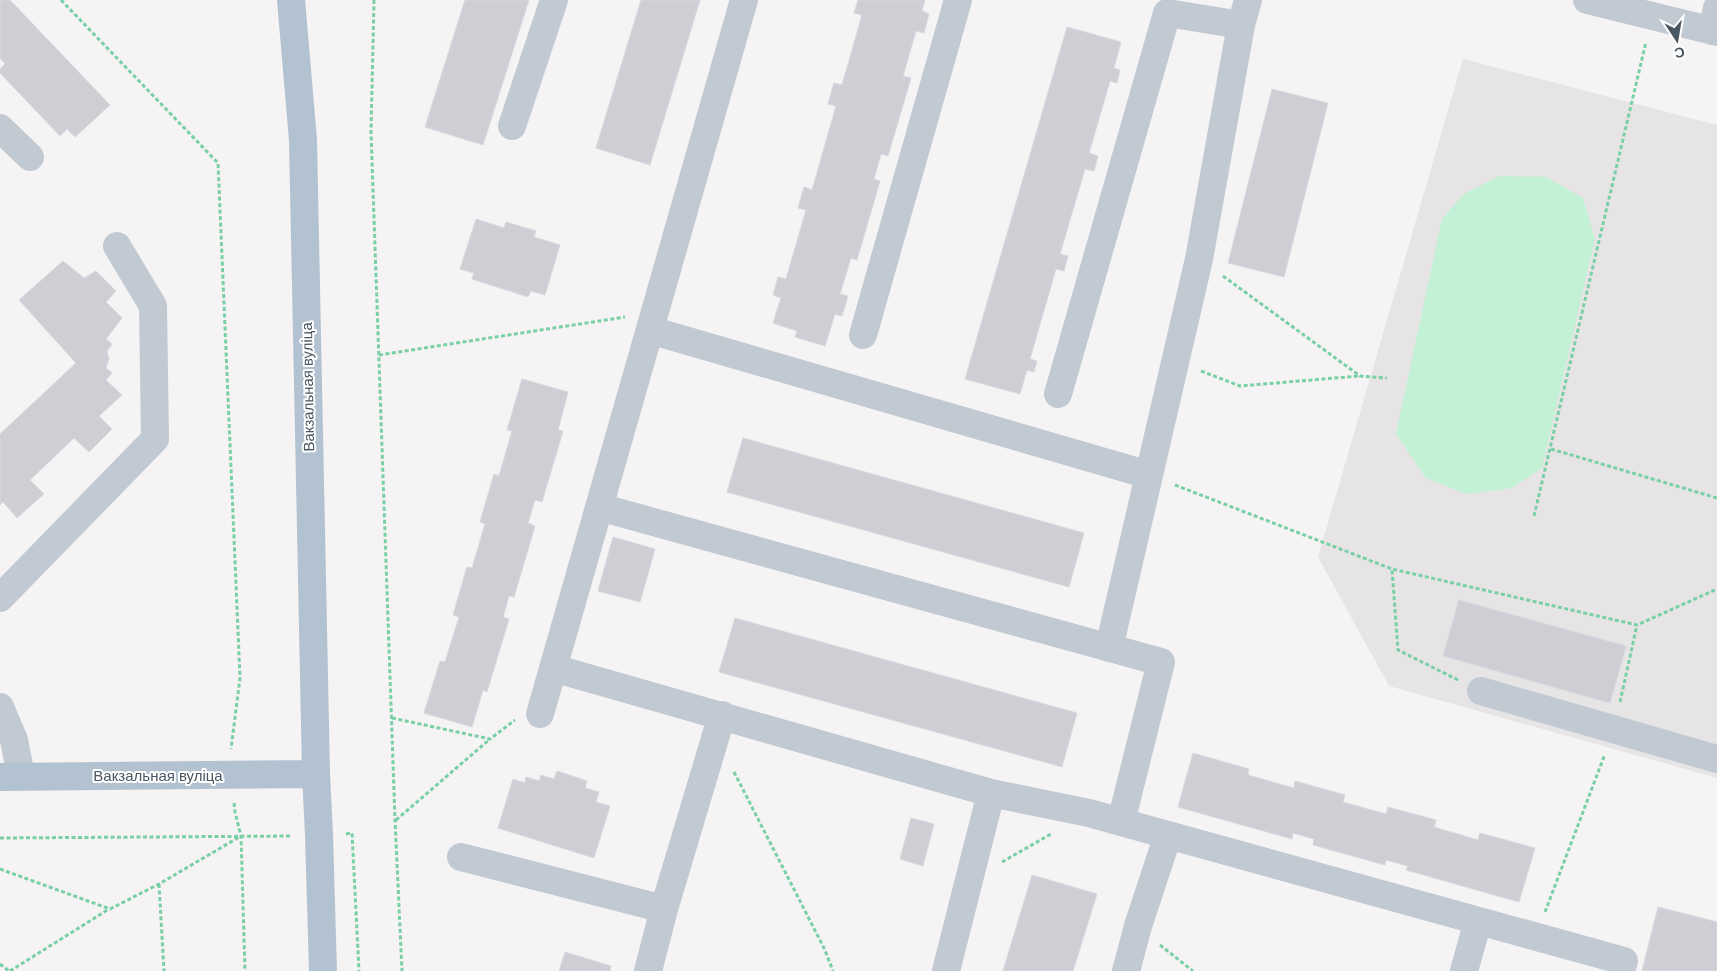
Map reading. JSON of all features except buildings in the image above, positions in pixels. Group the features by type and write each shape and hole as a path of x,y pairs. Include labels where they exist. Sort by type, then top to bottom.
{"main road":[{"name":"Вакзальная вуліца","path":"291,0 303,140 316,774 323,971"},
{"name":"Вакзальная вуліца","path":"11,777 316,774"}],"lane":[{"path":"512,126 554,0"},
{"path":"530,715 553,668 744,0"},
{"path":"863,335 958,0"},
{"path":"1588,0 1653,15 1715,24"},
{"path":"1058,394 1167,13 1244,13 1200,259 1109,648"},
{"path":"0,128 30,157"},
{"path":"0,598 155,439 153,306 117,246"},
{"path":"652,321 1149,475"},
{"path":"599,507 1161,662 1121,822"},
{"path":"553,668 719,726 991,793 1088,813 1624,961 1621,971"},
{"path":"1481,691 1717,759"},
{"path":"0,706 14,740 11,777"},
{"path":"648,971 664,909 719,726"},
{"path":"946,971 991,793"},
{"path":"1126,971 1138,926 1168,835"},
{"path":"461,858 664,909"},
{"path":"1464,971 1478,921"}],"path":[{"path":"61,0 218,163 240,678 231,747 235,812 241,836 245,971"},
{"path":"374,0 371,132 402,971"},
{"path":"1534,516 1653,15"},
{"path":"1200,259 1360,376"},
{"path":"379,354 652,321"},
{"path":"1176,361 1240,386 1360,376 1387,378"},
{"path":"1550,449 1717,498"},
{"path":"1149,475 1392,569 1637,625 1717,589"},
{"path":"1392,569 1398,650 1481,691"},
{"path":"1536,936 1614,729 1637,625"},
{"path":"395,820 490,739 530,715"},
{"path":"392,718 490,739"},
{"path":"719,726 824,948 833,971"},
{"path":"1000,870 1002,861 1088,813"},
{"path":"0,838 241,836"},
{"path":"0,964 9,971 110,909 159,884 241,836"},
{"path":"0,870 110,909"},
{"path":"159,884 164,971"},
{"path":"1138,926 1193,971"}],"shaded area":[{"path":"1463,59 1717,125 1717,778 1389,686 1318,557"}],"green space":[{"path":"1499,176 1546,177 1583,198 1595,239 1542,468 1512,488 1466,494 1426,478 1396,434 1442,219 1464,194"}]}
